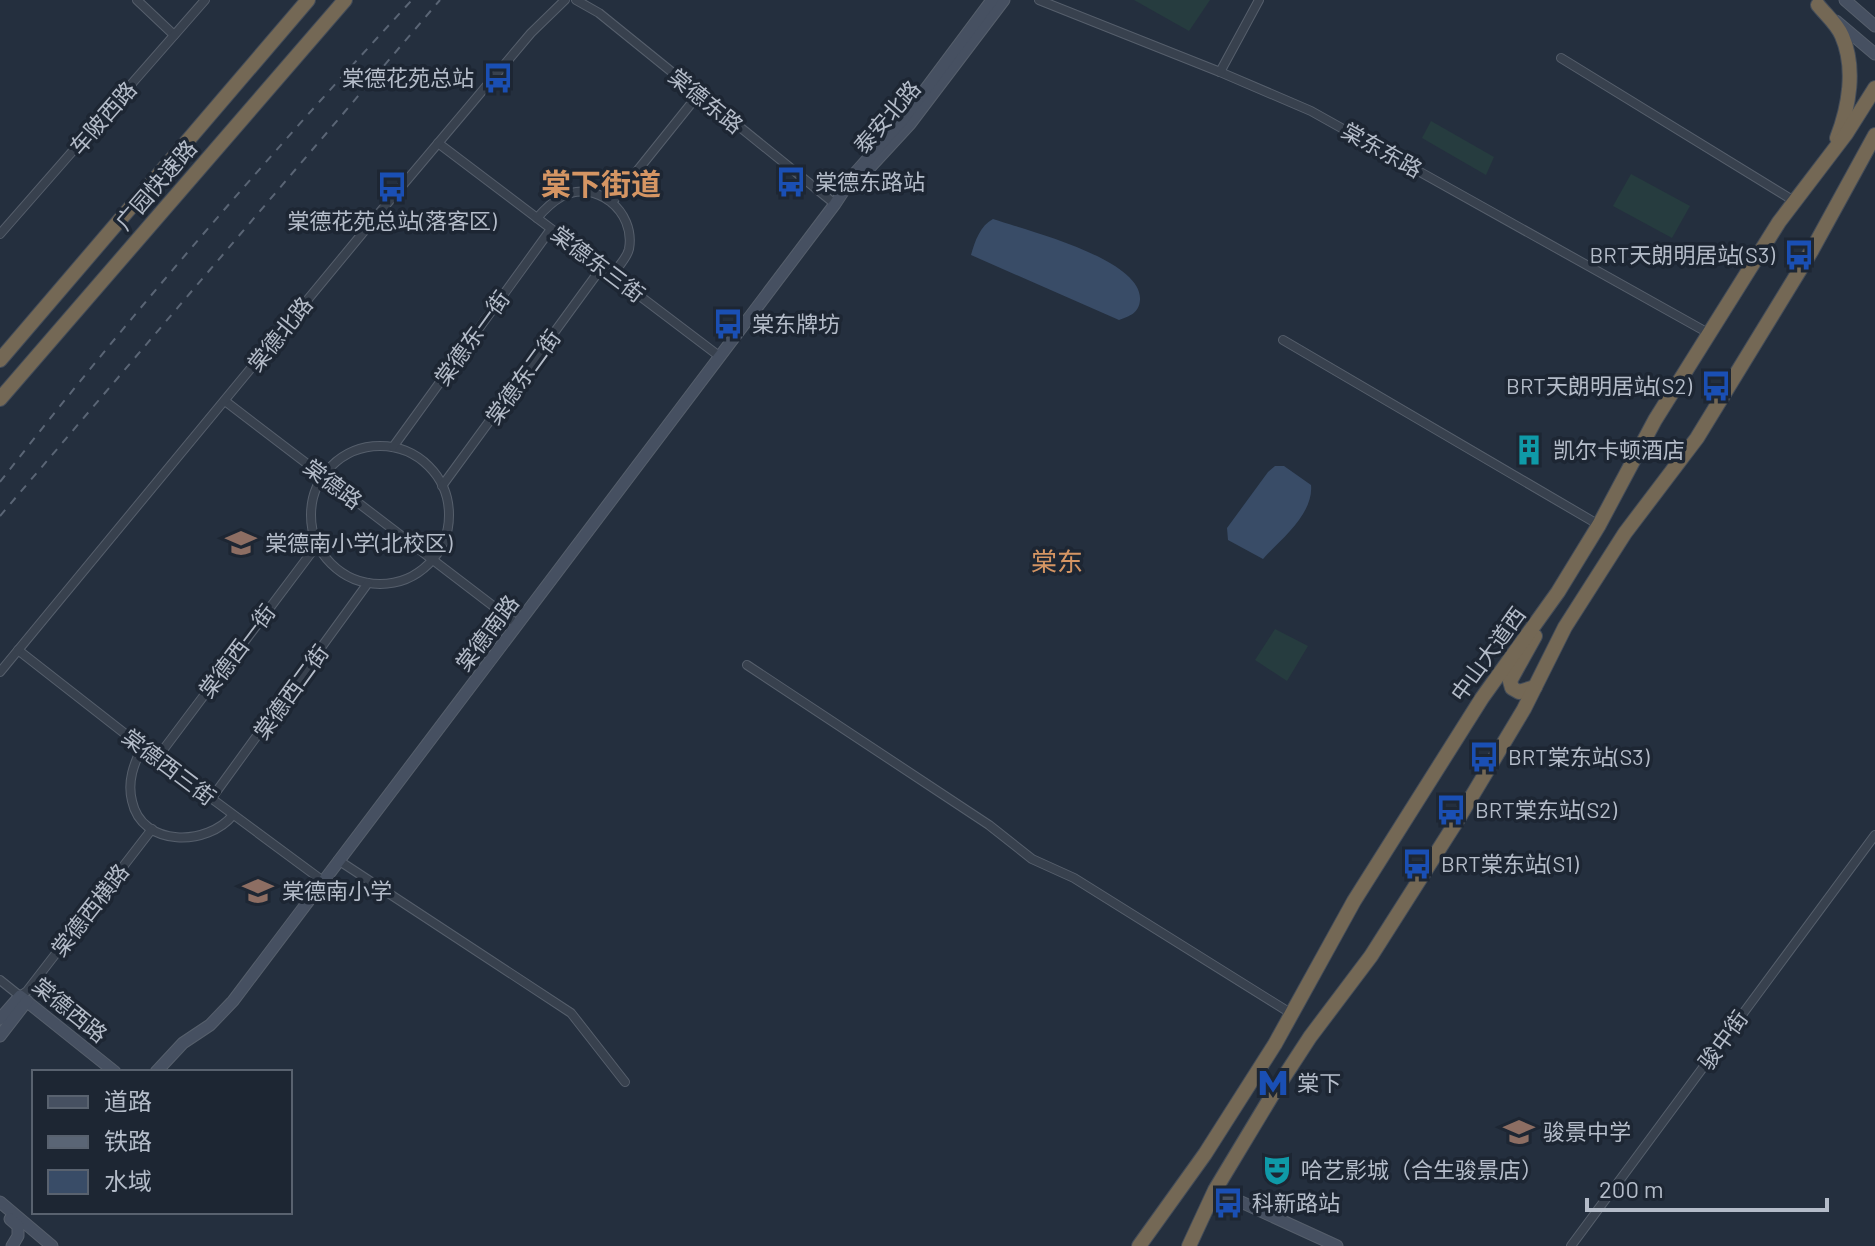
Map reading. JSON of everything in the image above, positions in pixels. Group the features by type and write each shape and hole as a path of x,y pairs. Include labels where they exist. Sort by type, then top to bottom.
{"highway":[{"name":"广园快速路","path":"0,360 308,0"},
{"name":"广园快速路","path":"0,399 345,0"},
{"path":"1815,3 1842,36 1849,68 1845,112 1836,141 1825,162"},
{"name":"中山大道西","path":"1139,1246 1224,1127 1293,1015 1332,937 1405,818 1491,685 1544,614 1599,525 1644,439 1794,201 1873,95"},
{"path":"1189,1246 1215,1190 1297,1056 1371,956 1518,721 1565,627 1610,555 1682,460 1719,402 1819,239 1875,135"},
{"path":"1856,167 1875,146"},
{"path":"1535,687 1519,692 1512,688 1510,681 1531,645 1544,614"}],"street":[{"path":"137,0 174,35"},
{"name":"车陂西路","path":"0,234 205,0"},
{"name":"棠德北路","path":"0,672 438,143 537,27 565,0"},
{"name":"棠德东路","path":"576,0 599,13 835,204"},
{"name":"泰安北路","path":"835,204 856,172 904,118 992,0"},
{"name":"泰安北路","path":"835,204 910,124 1004,0"},
{"name":"棠东东路","path":"1039,0 1311,111 1710,334"},
{"path":"1220,72 1259,0"},
{"path":"1845,0 1875,26"},
{"path":"1815,3 1875,54"},
{"path":"1561,58 1794,201"},
{"path":"613,201 698,95"},
{"name":"棠德东三街","path":"438,143 719,356"},
{"path":"537,218 562,196 579,192 601,195 613,201 624,216 629,251 612,275"},
{"name":"棠德南路","path":"158,1070 183,1043 224,1012 835,204"},
{"name":"棠德东一街","path":"393,447 551,229"},
{"name":"棠德东二街","path":"442,486 602,267"},
{"path":"1283,340 1599,525"},
{"name":"棠德路","path":"225,401 518,625"},
{"path":"370,447 393,447 422,461 442,486 449,519 443,542 432,560 413,576 391,583 368,583 338,570 317,545 311,511 323,476 348,454 370,447"},
{"name":"棠德西一街","path":"157,758 317,545"},
{"name":"棠德西二街","path":"211,799 368,583"},
{"name":"棠德西三街","path":"18,650 142,747 323,881"},
{"path":"747,665 989,825 1032,859 1074,878 1189,947 1293,1015"},
{"path":"142,747 131,774 131,795 136,813 152,829 191,838 215,831 233,815"},
{"name":"棠德西横路","path":"25,996 152,829"},
{"name":"骏中街","path":"1571,1246 1875,835"},
{"path":"338,860 571,1013 625,1082"},
{"name":"棠德西路","path":"0,980 25,996 113,1070"},
{"path":"0,1019 25,996"},
{"path":"0,1036 25,996"},
{"path":"1215,1190 1337,1246"},
{"path":"0,1202 52,1246"},
{"path":"0,1211 18,1226 18,1236 12,1246"}],"green space":[{"path":"1134,0 1210,0 1189,31"},
{"path":"1431,121 1494,157 1486,175 1422,138"},
{"path":"1631,174 1690,206 1672,238 1613,206"},
{"path":"1275,629 1308,646 1287,681 1255,660"}],"water":[{"path":"993,219 1080,248 1103,259 1136,285 1140,300 1138,308 1119,320 971,255 981,230"},
{"path":"1275,466 1284,466 1311,485 1310,496 1302,516 1263,559 1228,540 1227,528"}],"railway":[{"path":"0,482 201,236 412,0"},
{"path":"0,516 440,0"}],"place":[{"name":"棠德花苑总站","path":"498,78"},
{"name":"棠德东路站","path":"791,182"},
{"name":"棠德花苑总站(落客区)","path":"392,187"},
{"name":"BRT天朗明居站(S3)","path":"1799,255"},
{"name":"棠东牌坊","path":"728,324"},
{"name":"BRT天朗明居站(S2)","path":"1716,386"},
{"name":"凯尔卡顿酒店","path":"1529,450"},
{"name":"棠德南小学(北校区)","path":"241,543"},
{"name":"BRT棠东站(S3)","path":"1484,757"},
{"name":"BRT棠东站(S2)","path":"1451,810"},
{"name":"BRT棠东站(S1)","path":"1417,864"},
{"name":"棠德南小学","path":"258,891"},
{"name":"棠下","path":"1273,1083"},
{"name":"骏景中学","path":"1519,1132"},
{"name":"哈艺影城（合生骏景店）","path":"1277,1170"},
{"name":"科新路站","path":"1228,1203"}],"district":[{"name":"棠下街道","path":"601,185"},
{"name":"棠东","path":"1057,562"}]}
